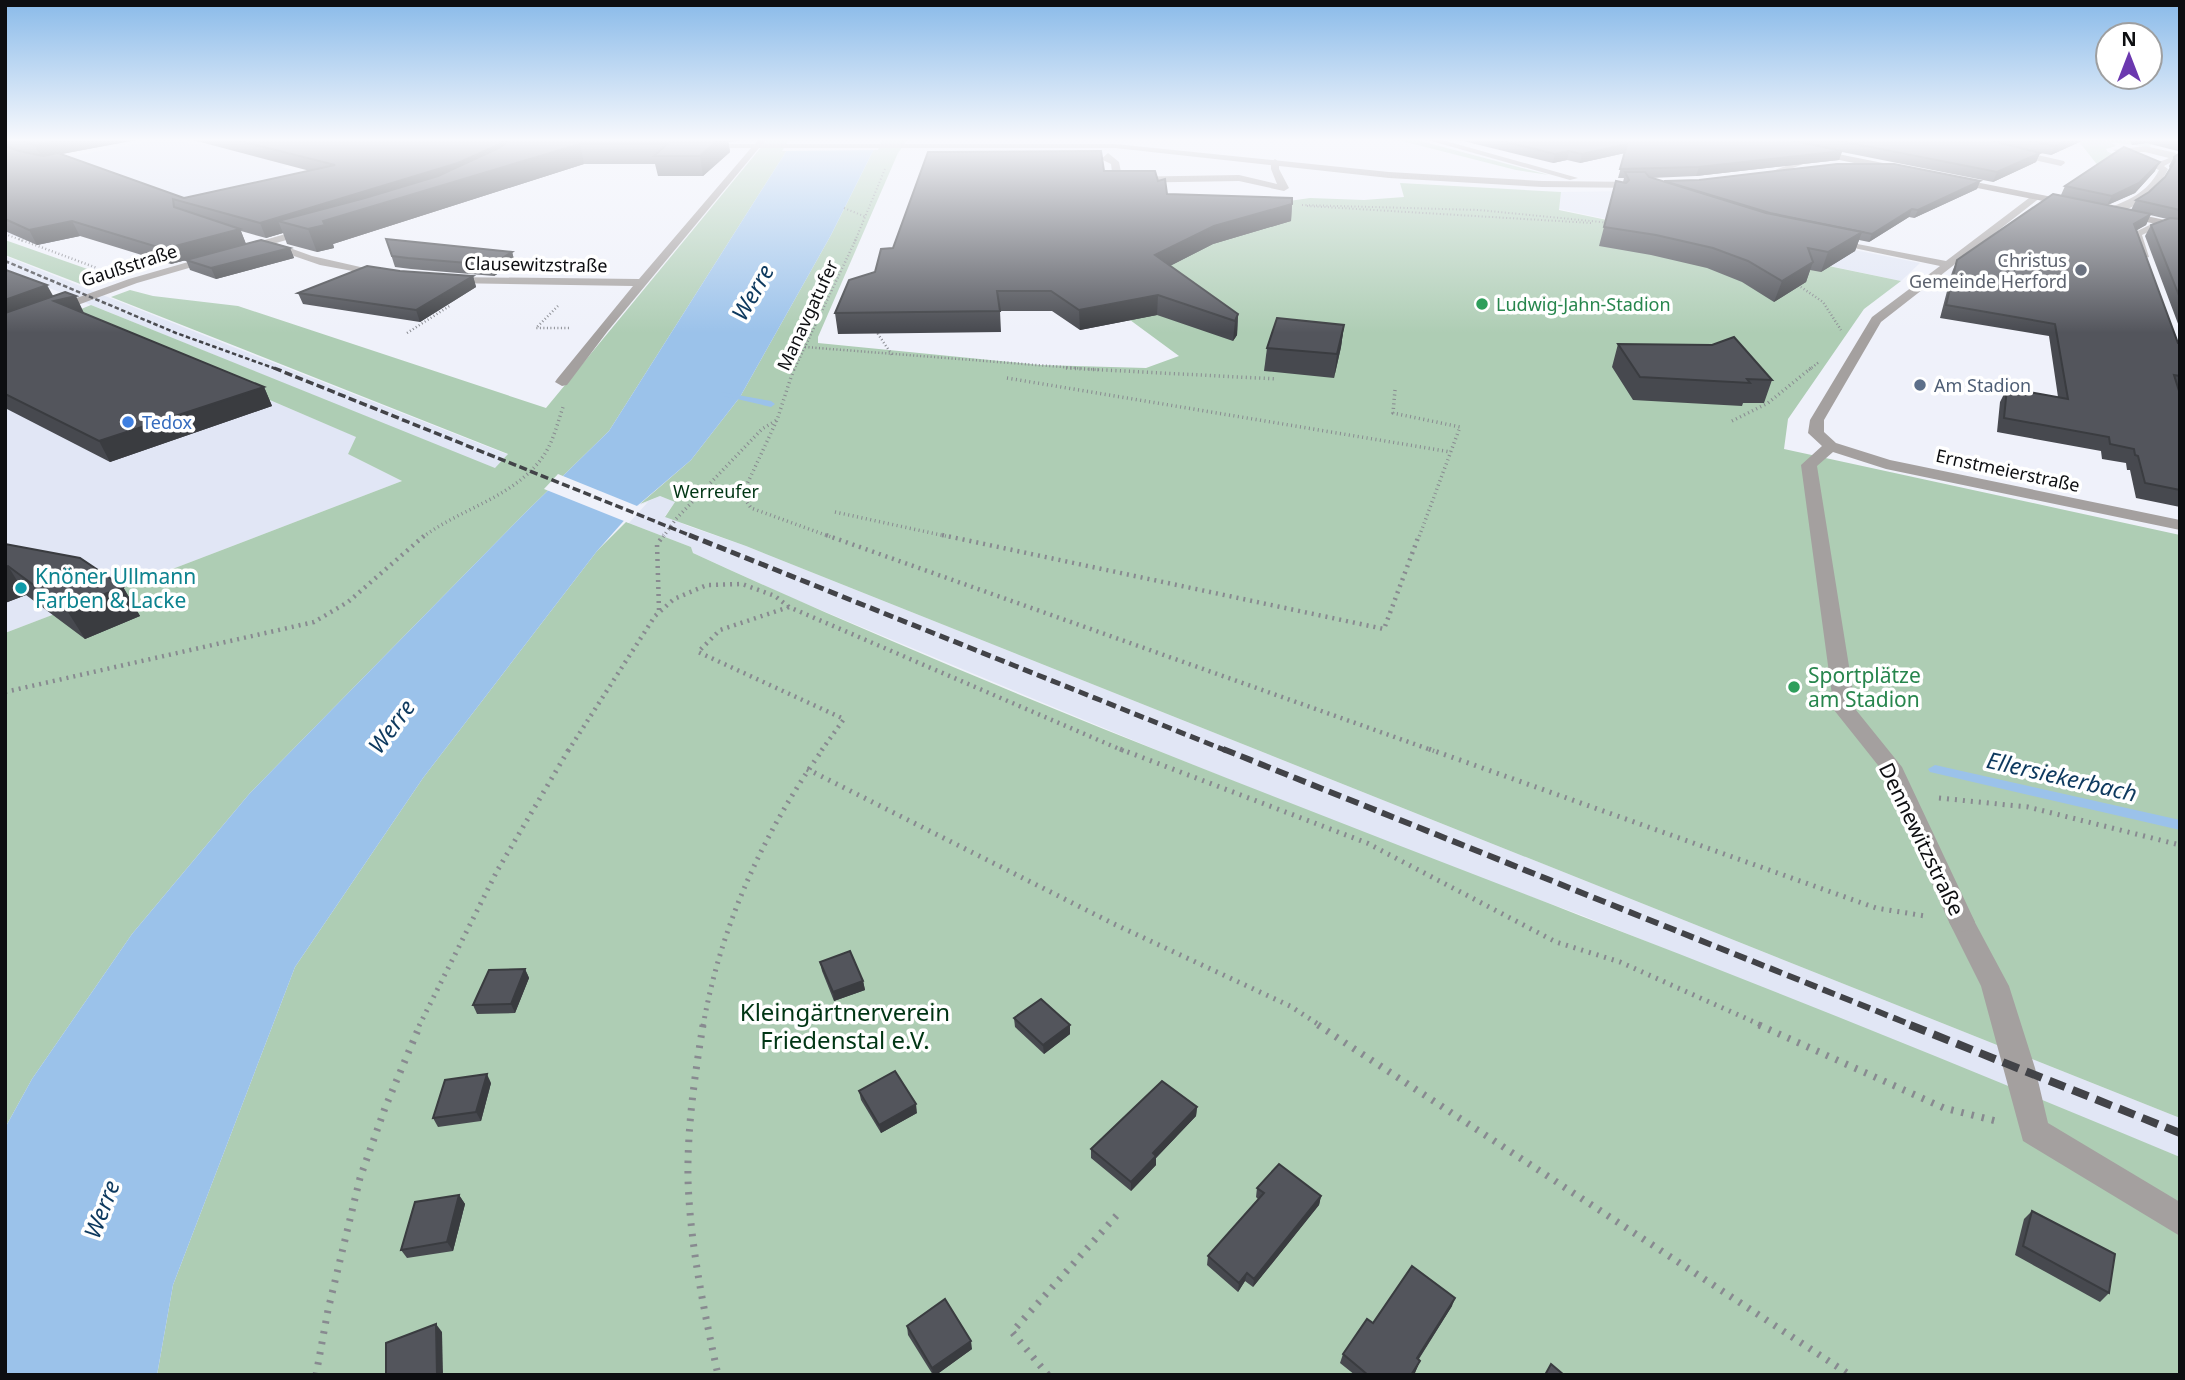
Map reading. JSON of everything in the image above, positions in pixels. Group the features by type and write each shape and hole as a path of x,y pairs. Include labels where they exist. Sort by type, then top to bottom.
{"main road":[{"path":"2070,203 2084,206"},
{"path":"2096,209 2180,226"}],"street":[{"path":"562,382 709,203"},
{"path":"1831,446 1816,433 1817,420 1872,324 2027,203"},
{"path":"2108,211 2129,203"},
{"path":"2149,270 2136,234 2162,223"},
{"path":"266,242 324,227"},
{"path":"243,235 330,263 394,275"},
{"path":"1817,237 1947,264"},
{"name":"Gaußstraße","path":"5,328 134,281 266,242"},
{"name":"Clausewitzstraße","path":"433,279 643,283"},
{"name":"Ernstmeierstraße","path":"1831,446 1886,464 2180,525"},
{"name":"Dennewitzstraße","path":"1831,446 1809,465 1845,710 1855,726 1891,767 1962,922 1995,986 2020,1068 2034,1131"},
{"path":"2034,1131 2180,1220"}],"path":[{"name":"Manavgatufer","path":"742,495 777,420 787,384 871,203"},
{"path":"1609,223 1351,211 1297,205 1384,205 1514,212 1609,223 1622,225"},
{"path":"1384,205 1384,212"},
{"path":"844,208 866,217"},
{"path":"1447,208 1449,215"},
{"path":"1351,211 1352,217"},
{"path":"1514,212 1515,219"},
{"path":"1415,214 1417,219"},
{"path":"1482,217 1483,222"},
{"path":"1549,221 1550,227"},
{"path":"5,234 106,271"},
{"path":"1788,279 1815,295 1833,312 1841,330"},
{"path":"407,332 488,282"},
{"path":"580,283 536,328 603,329"},
{"path":"879,327 878,334 892,355"},
{"path":"805,346 1039,367 1277,379"},
{"path":"1732,421 1768,404 1791,382 1821,360"},
{"path":"1007,378 1451,452"},
{"path":"5,692 314,622 336,613 353,601 410,546 439,524 507,488 537,464 545,455 569,393 562,382"},
{"path":"835,512 1384,629 1460,428 1393,413 1395,390"},
{"path":"659,610 657,544 699,494 762,429 777,420"},
{"path":"699,494 742,495 751,508 1876,908 1962,922"},
{"path":"316,1375 320,1338 362,1171 413,1038 478,906 579,732 659,610 679,596 701,586 725,583 747,585 780,598 789,607 1157,765 1367,843 1556,942 1620,962 1944,1108 2034,1131"},
{"path":"719,1375 701,1295 688,1181 697,1057 714,967 736,900 769,830 807,769 844,719 698,652 720,630 789,607"},
{"path":"807,769 1114,924 1290,1006 1850,1375"},
{"path":"1903,794 2028,807 2180,845"},
{"path":"1048,1375 1012,1332 1117,1215"}],"shaded area":[{"path":"5,203 225,203 40,245 5,233"},
{"path":"1560,203 1677,203 1800,239 1920,263 1901,281 1559,209"},
{"path":"5,256 562,476 514,477 5,270"},
{"path":"5,342 153,351 357,437 348,454 402,481 5,633"},
{"path":"660,496 675,502 665,516 688,526 746,546 2180,1118 2180,1157 1581,915 1446,866 1171,756 792,598 693,553 691,547 626,522 637,506"}],"green space":[{"path":"715,203 753,203 609,431 250,793 132,934 32,1079 5,1128 5,633 402,481 348,454 356,437 69,314 91,305 495,468 508,454 111,297 130,290 153,296 238,306 546,408"},
{"name":"Werreufer","path":"847,203 876,203 818,337 818,343 1040,365 1146,368 1179,356 1111,306 1110,269 1274,203 1560,203 1559,210 1901,281 1864,309 1788,419 1784,449 2180,535 2180,1118 746,546 665,517 675,502 660,496 640,504 691,460 740,397"},
{"path":"5,240 113,278 83,285 5,255"},
{"name":"Kleingärtnerverein Friedenstal e.V.","path":"626,522 691,547 693,553 802,602 1023,696 1246,786 1806,1004 2180,1157 2180,1375 157,1375 173,1285 295,967 423,778 597,551"}],"water":[{"name":"Werre","path":"753,203 847,203 740,397 691,460 637,506 597,551 423,778 295,967 173,1285 157,1375 5,1375 5,1128 32,1079 132,934 250,793 609,431"}],"pier":[{"path":"558,474 637,506 648,502 629,523 544,489"}],"building":[{"path":"5,203 174,203 174,207 240,229 164,249 72,221 29,230 5,219"},
{"path":"189,203 325,203 260,223"},
{"path":"345,203 382,203 323,221 325,225 308,229 278,221"},
{"path":"909,203 1292,203 1214,226 1155,255 1238,314 1235,321 1158,295 1079,310 1051,291 997,291 1000,311 835,313 849,280 875,272 881,249 893,248"},
{"path":"1610,203 1735,203 1766,213 1862,232 1828,252 1808,248 1813,262 1782,281 1748,261 1713,248 1604,227"},
{"path":"1738,203 1932,203 1918,210 1912,209 1872,234 1770,213"},
{"path":"2039,203 2099,203 2151,214 2134,224 2180,344 2180,376 2174,375 2180,394 2180,490 2145,483 2134,449 2110,444 2109,437 2004,418 2007,388 2068,399 2055,324 1946,305 1957,260"},
{"path":"2151,203 2180,203 2180,210"},
{"path":"2170,218 2180,219 2180,298 2151,225"},
{"path":"386,239 512,252 491,265 408,258 392,256"},
{"path":"261,240 290,248 211,268 186,260"},
{"path":"367,266 473,276 416,310 298,293"},
{"path":"6,270 47,285 5,300"},
{"path":"65,292 76,296 54,301 264,387 99,441 5,394 5,313"},
{"path":"1277,318 1344,325 1337,354 1267,348"},
{"path":"1734,337 1772,380 1747,379 1750,383 1640,377 1618,344 1712,345"},
{"path":"5,544 80,558 123,587 66,609 8,566 5,567"},
{"path":"850,951 863,981 833,992 820,962"},
{"path":"525,969 511,1004 473,1005 489,970"},
{"path":"1041,999 1070,1025 1043,1045 1014,1018"},
{"path":"895,1071 916,1104 879,1125 859,1091"},
{"path":"487,1074 476,1112 433,1118 445,1080"},
{"path":"1162,1081 1197,1107 1153,1153 1156,1156 1131,1182 1091,1149"},
{"path":"1279,1164 1321,1196 1254,1279 1247,1273 1239,1283 1208,1256 1264,1193 1257,1188"},
{"path":"459,1195 447,1242 401,1250 415,1202"},
{"path":"2032,1211 2115,1254 2109,1293 2023,1246"},
{"path":"1412,1266 1455,1298 1417,1358 1420,1361 1411,1375 1368,1375 1343,1354 1367,1319 1373,1323"},
{"path":"945,1299 971,1341 932,1368 907,1326"},
{"path":"436,1324 437,1375 386,1375 386,1343"},
{"path":"1551,1364 1564,1375 1545,1375"}],"waterway":[{"name":"Ellersiekerbach","path":"724,394 771,404"},
{"name":"Ellersiekerbach","path":"1935,769 2180,825"}],"railway":[{"path":"5,261 176,333 279,370"},
{"path":"274,368 279,370"},
{"path":"279,370 694,537"},
{"path":"689,535 1227,751"},
{"path":"1223,749 1914,1026"},
{"path":"1910,1025 2180,1133"}],"place":[{"name":"Christus Gemeinde Herford","path":"2081,270"},
{"name":"Ludwig-Jahn-Stadion","path":"1482,304"},
{"name":"Am Stadion","path":"1920,385"},
{"name":"Tedox","path":"128,422"},
{"name":"Knöner Ullmann Farben & Lacke","path":"21,588"},
{"name":"Sportplätze am Stadion","path":"1794,687"}]}
